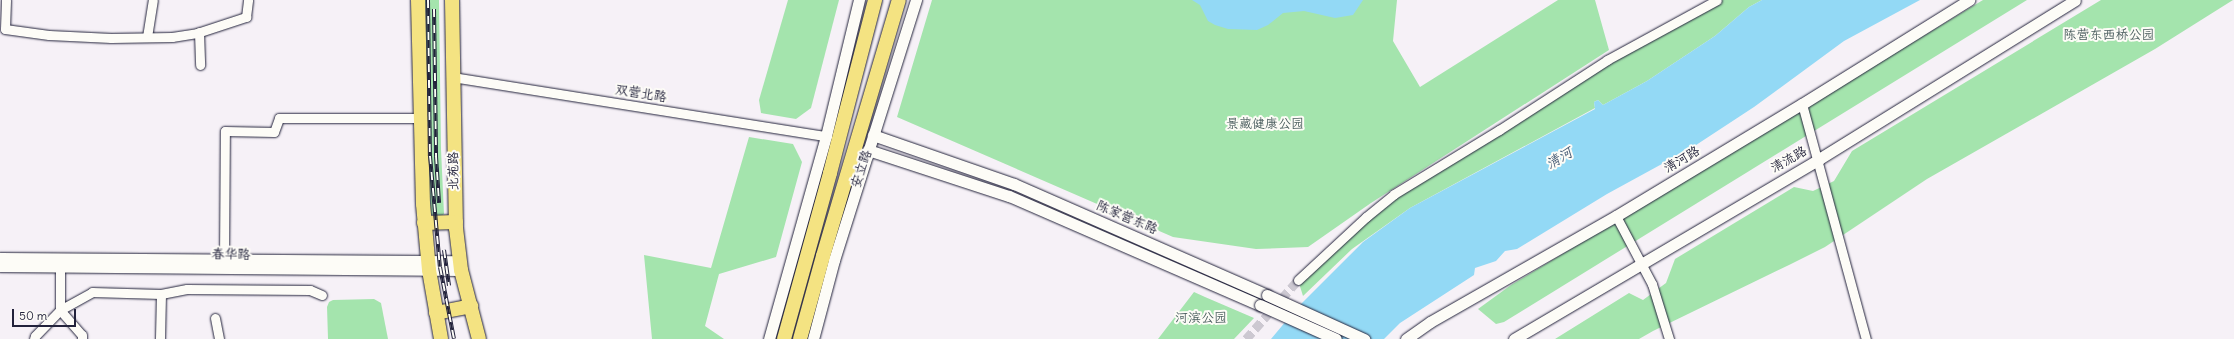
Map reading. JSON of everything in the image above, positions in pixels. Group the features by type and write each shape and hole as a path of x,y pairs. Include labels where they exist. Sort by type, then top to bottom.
{"main road":[{"path":"418,0 424,223 428,266 441,339"},
{"name":"北苑路","path":"452,0 452,77 456,222 461,265 479,339"},
{"path":"784,339 830,174 875,0"},
{"name":"安立路","path":"800,339 899,0"},
{"path":"424,223 456,222"},
{"path":"436,313 471,306"}],"street":[{"path":"6,0 5,29 49,35 111,38 172,37 199,32 246,17 248,0"},
{"path":"147,38 153,0"},
{"path":"769,339 826,136 859,0"},
{"name":"安立路","path":"813,339 834,260 916,0"},
{"path":"1298,280 1366,217 1394,194 1499,130 1607,60 1717,0"},
{"name":"清河路","path":"1406,339 1430,322 1616,216 1802,104 1969,0"},
{"name":"清流路","path":"1514,339 1819,159 2075,0"},
{"path":"199,32 200,64"},
{"name":"双营北路","path":"452,77 826,136"},
{"path":"1802,104 1819,159 1866,339"},
{"path":"224,260 225,131 274,132 279,118 421,118"},
{"name":"陈家营东路","path":"874,135 1014,184 1364,339"},
{"name":"陈家营东路","path":"868,150 1009,196 1336,339"},
{"path":"1616,216 1658,299 1669,339"},
{"name":"春华路","path":"0,258 60,262 428,266 461,265"},
{"name":"春华路","path":"0,266 60,262 224,260 428,266"},
{"path":"60,262 60,310 82,335 82,339"},
{"path":"34,339 34,336 60,310 92,292 161,294 187,289 310,290 322,295"},
{"path":"160,339 161,294"},
{"path":"215,318 219,339"}],"green space":[{"path":"425,0 439,0 441,149 444,214 438,218 431,214 428,179"},
{"path":"788,0 839,0 811,108 796,119 761,113 759,100"},
{"name":"景藏健康公园","path":"932,0 1397,0 1393,41 1420,87 1558,0 1595,0 1609,50 1371,203 1308,247 1256,249 1173,237 897,117"},
{"path":"1717,0 1762,0 1749,7 1715,36 1647,81 1603,105 1598,100 1594,102 1595,108 1410,208 1352,249 1303,296 1298,280 1366,217 1607,60"},
{"path":"1983,0 2027,0 1504,322 1496,324 1478,309 1511,285"},
{"name":"陈营东西桥公园","path":"2101,0 2233,0 2155,49 1927,179 1825,247 1789,265 1639,339 1555,339 1629,293 1643,300 1666,283 1675,259 1794,187 1813,191 1834,181 1852,151"},
{"path":"749,137 793,144 802,162 776,257 719,274 705,326 724,339 652,339 644,255 711,268"},
{"name":"河滨公园","path":"1194,292 1254,318 1234,339 1158,339"},
{"path":"374,299 381,303 388,339 328,339 327,307 329,302 333,300"}],"water":[{"path":"1192,0 1363,0 1353,15 1335,18 1304,11 1283,13 1268,25 1257,30 1228,29 1215,25 1208,21 1200,5"},
{"name":"清河","path":"1762,0 1920,0 1844,41 1754,107 1693,147 1607,194 1517,249 1505,251 1496,261 1475,268 1474,275 1400,323 1384,339 1271,339 1297,308 1363,242 1410,208 1595,109 1594,102 1598,100 1603,105 1647,81 1715,36 1749,7"}],"tunnel":[{"path":"1246,339 1298,280"}],"railway":[{"path":"428,0 430,156 440,267 454,339"},
{"path":"434,9 436,156 439,203"},
{"path":"444,250 449,286"}]}
